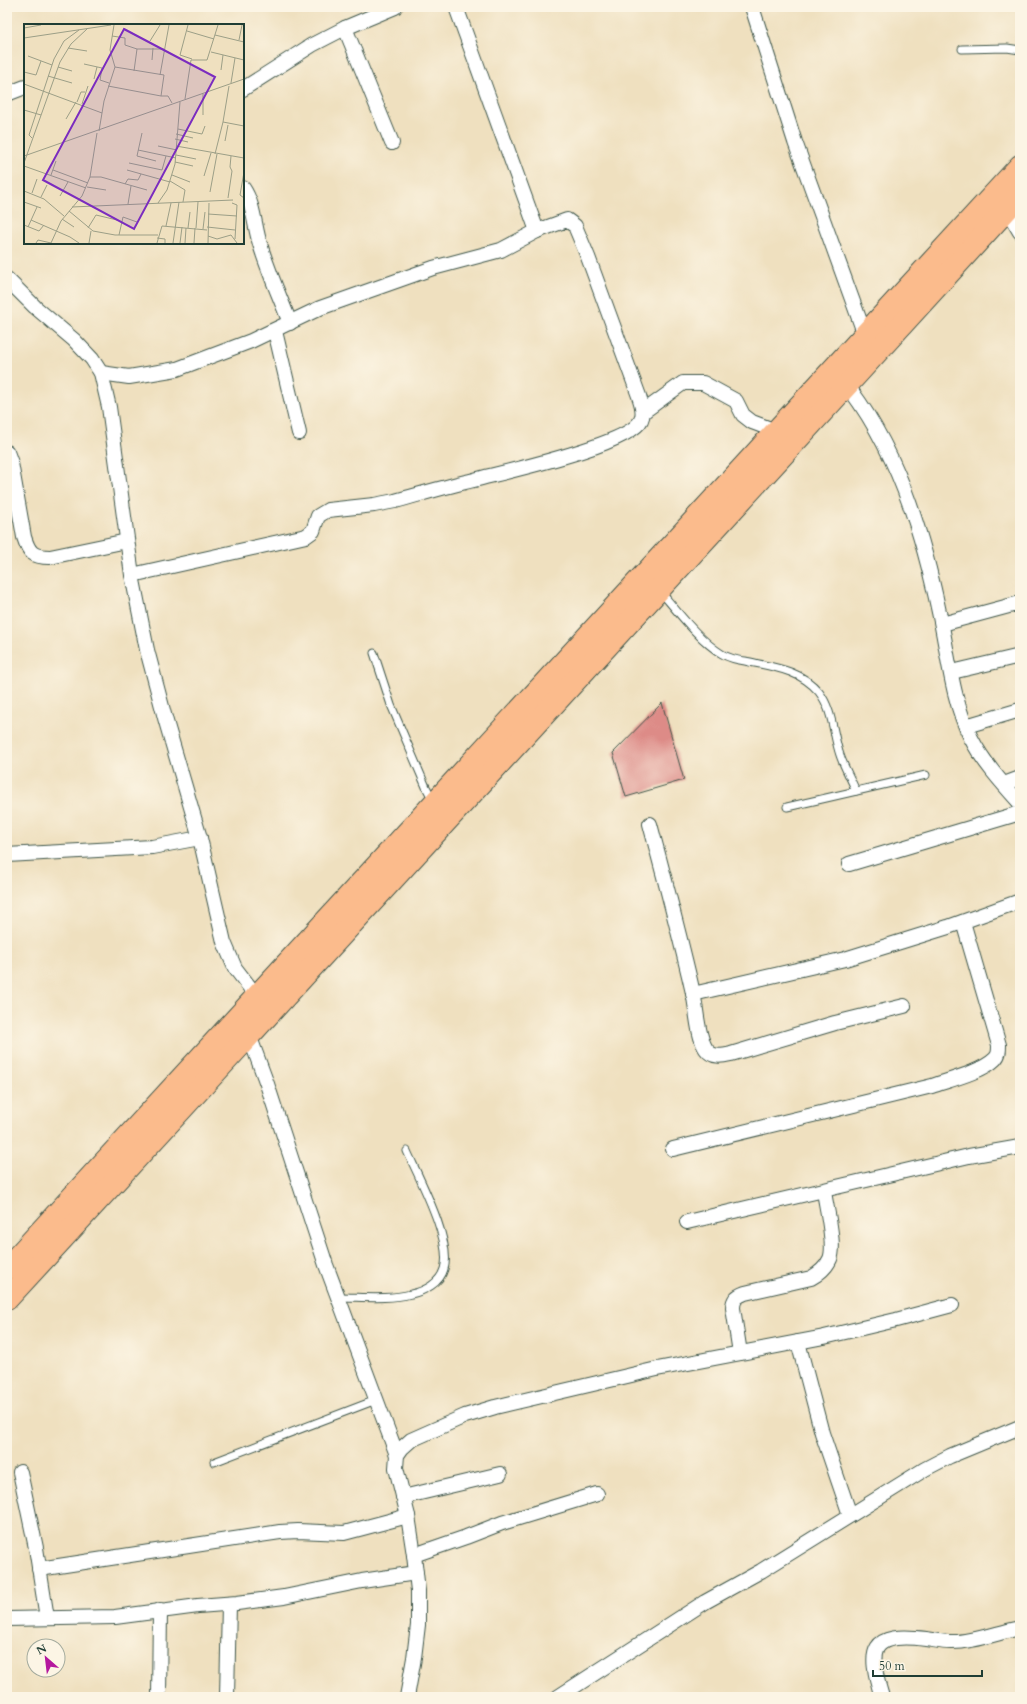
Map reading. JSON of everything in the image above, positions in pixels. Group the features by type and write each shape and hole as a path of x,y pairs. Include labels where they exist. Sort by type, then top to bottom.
{"highway":[{"path":"441,811 658,590 847,385 1008,199 1020,166"},
{"path":"7,1268 263,1005 441,811 833,368 865,335 1008,199"},
{"path":"7,1299 249,1035 263,1005"}],"street":[{"path":"244,88 312,45 345,28 395,7"},
{"path":"456,7 538,231"},
{"path":"752,7 795,142 865,335"},
{"path":"345,28 392,143"},
{"path":"7,94 24,87"},
{"path":"244,190 250,202 256,231 261,246 290,323"},
{"path":"1008,199 1020,232"},
{"path":"101,374 129,377 177,369 275,331 320,308 356,294 433,268 501,250 538,231 567,220 575,226 599,285 639,396 643,412 642,419 638,424 622,435 580,452 395,501 368,506 328,510 318,516 314,531 306,536 132,575"},
{"path":"7,279 34,307 74,340 92,359 101,374 109,407 132,575 147,650 200,838 224,942 235,968 263,1005"},
{"path":"275,331 299,433"},
{"path":"833,368 864,410 897,473 927,560 960,711 966,726 985,761 1020,803"},
{"path":"643,412 683,383 704,383 736,401 743,415 752,422 776,431"},
{"path":"7,452 11,463 24,537 27,547 31,553 39,557 50,557 127,541"},
{"path":"942,624 1020,603"},
{"path":"952,672 1020,656"},
{"path":"966,726 1020,710"},
{"path":"1004,784 1020,778"},
{"path":"849,864 1020,813"},
{"path":"650,824 707,1051 713,1055 720,1056 835,1023 904,1006"},
{"path":"7,854 152,847 200,838"},
{"path":"693,994 845,959 963,922 1020,901"},
{"path":"673,1149 932,1086 968,1074 995,1059 999,1053 996,1031 963,922"},
{"path":"249,1035 338,1297 396,1455 396,1468 408,1516 416,1573 418,1625 407,1697"},
{"path":"687,1222 969,1156 1020,1147"},
{"path":"740,1353 733,1308 733,1301 737,1296 811,1278 820,1274 831,1257 832,1247 824,1191"},
{"path":"396,1455 411,1440 465,1416 495,1407 656,1369 798,1342 896,1320 952,1305"},
{"path":"798,1342 822,1433 850,1514"},
{"path":"558,1697 699,1606 761,1571 924,1469 950,1456 1020,1427"},
{"path":"20,1472 47,1618"},
{"path":"403,1497 500,1474"},
{"path":"414,1555 466,1537 502,1522 597,1494"},
{"path":"39,1569 280,1532 344,1532 408,1516"},
{"path":"7,1619 115,1617 160,1610 229,1604 284,1597 362,1581 416,1573"},
{"path":"228,1697 229,1604"},
{"path":"160,1610 160,1697"},
{"path":"882,1697 873,1662 874,1653 878,1645 883,1641 890,1638 911,1638 952,1642 1016,1629"}],"lane":[{"path":"962,49 1007,48 1020,50"},
{"path":"658,590 708,643 722,654 734,659 793,672 807,681 819,693 826,705 840,755 856,791"},
{"path":"374,653 391,705 426,787 441,811"},
{"path":"787,807 926,775"},
{"path":"338,1297 391,1297 411,1294 427,1288 438,1281 444,1269 445,1255 442,1236 434,1212 407,1151"},
{"path":"214,1462 376,1400"}],"building":[{"path":"662,703 684,780 626,797 613,753"}]}
